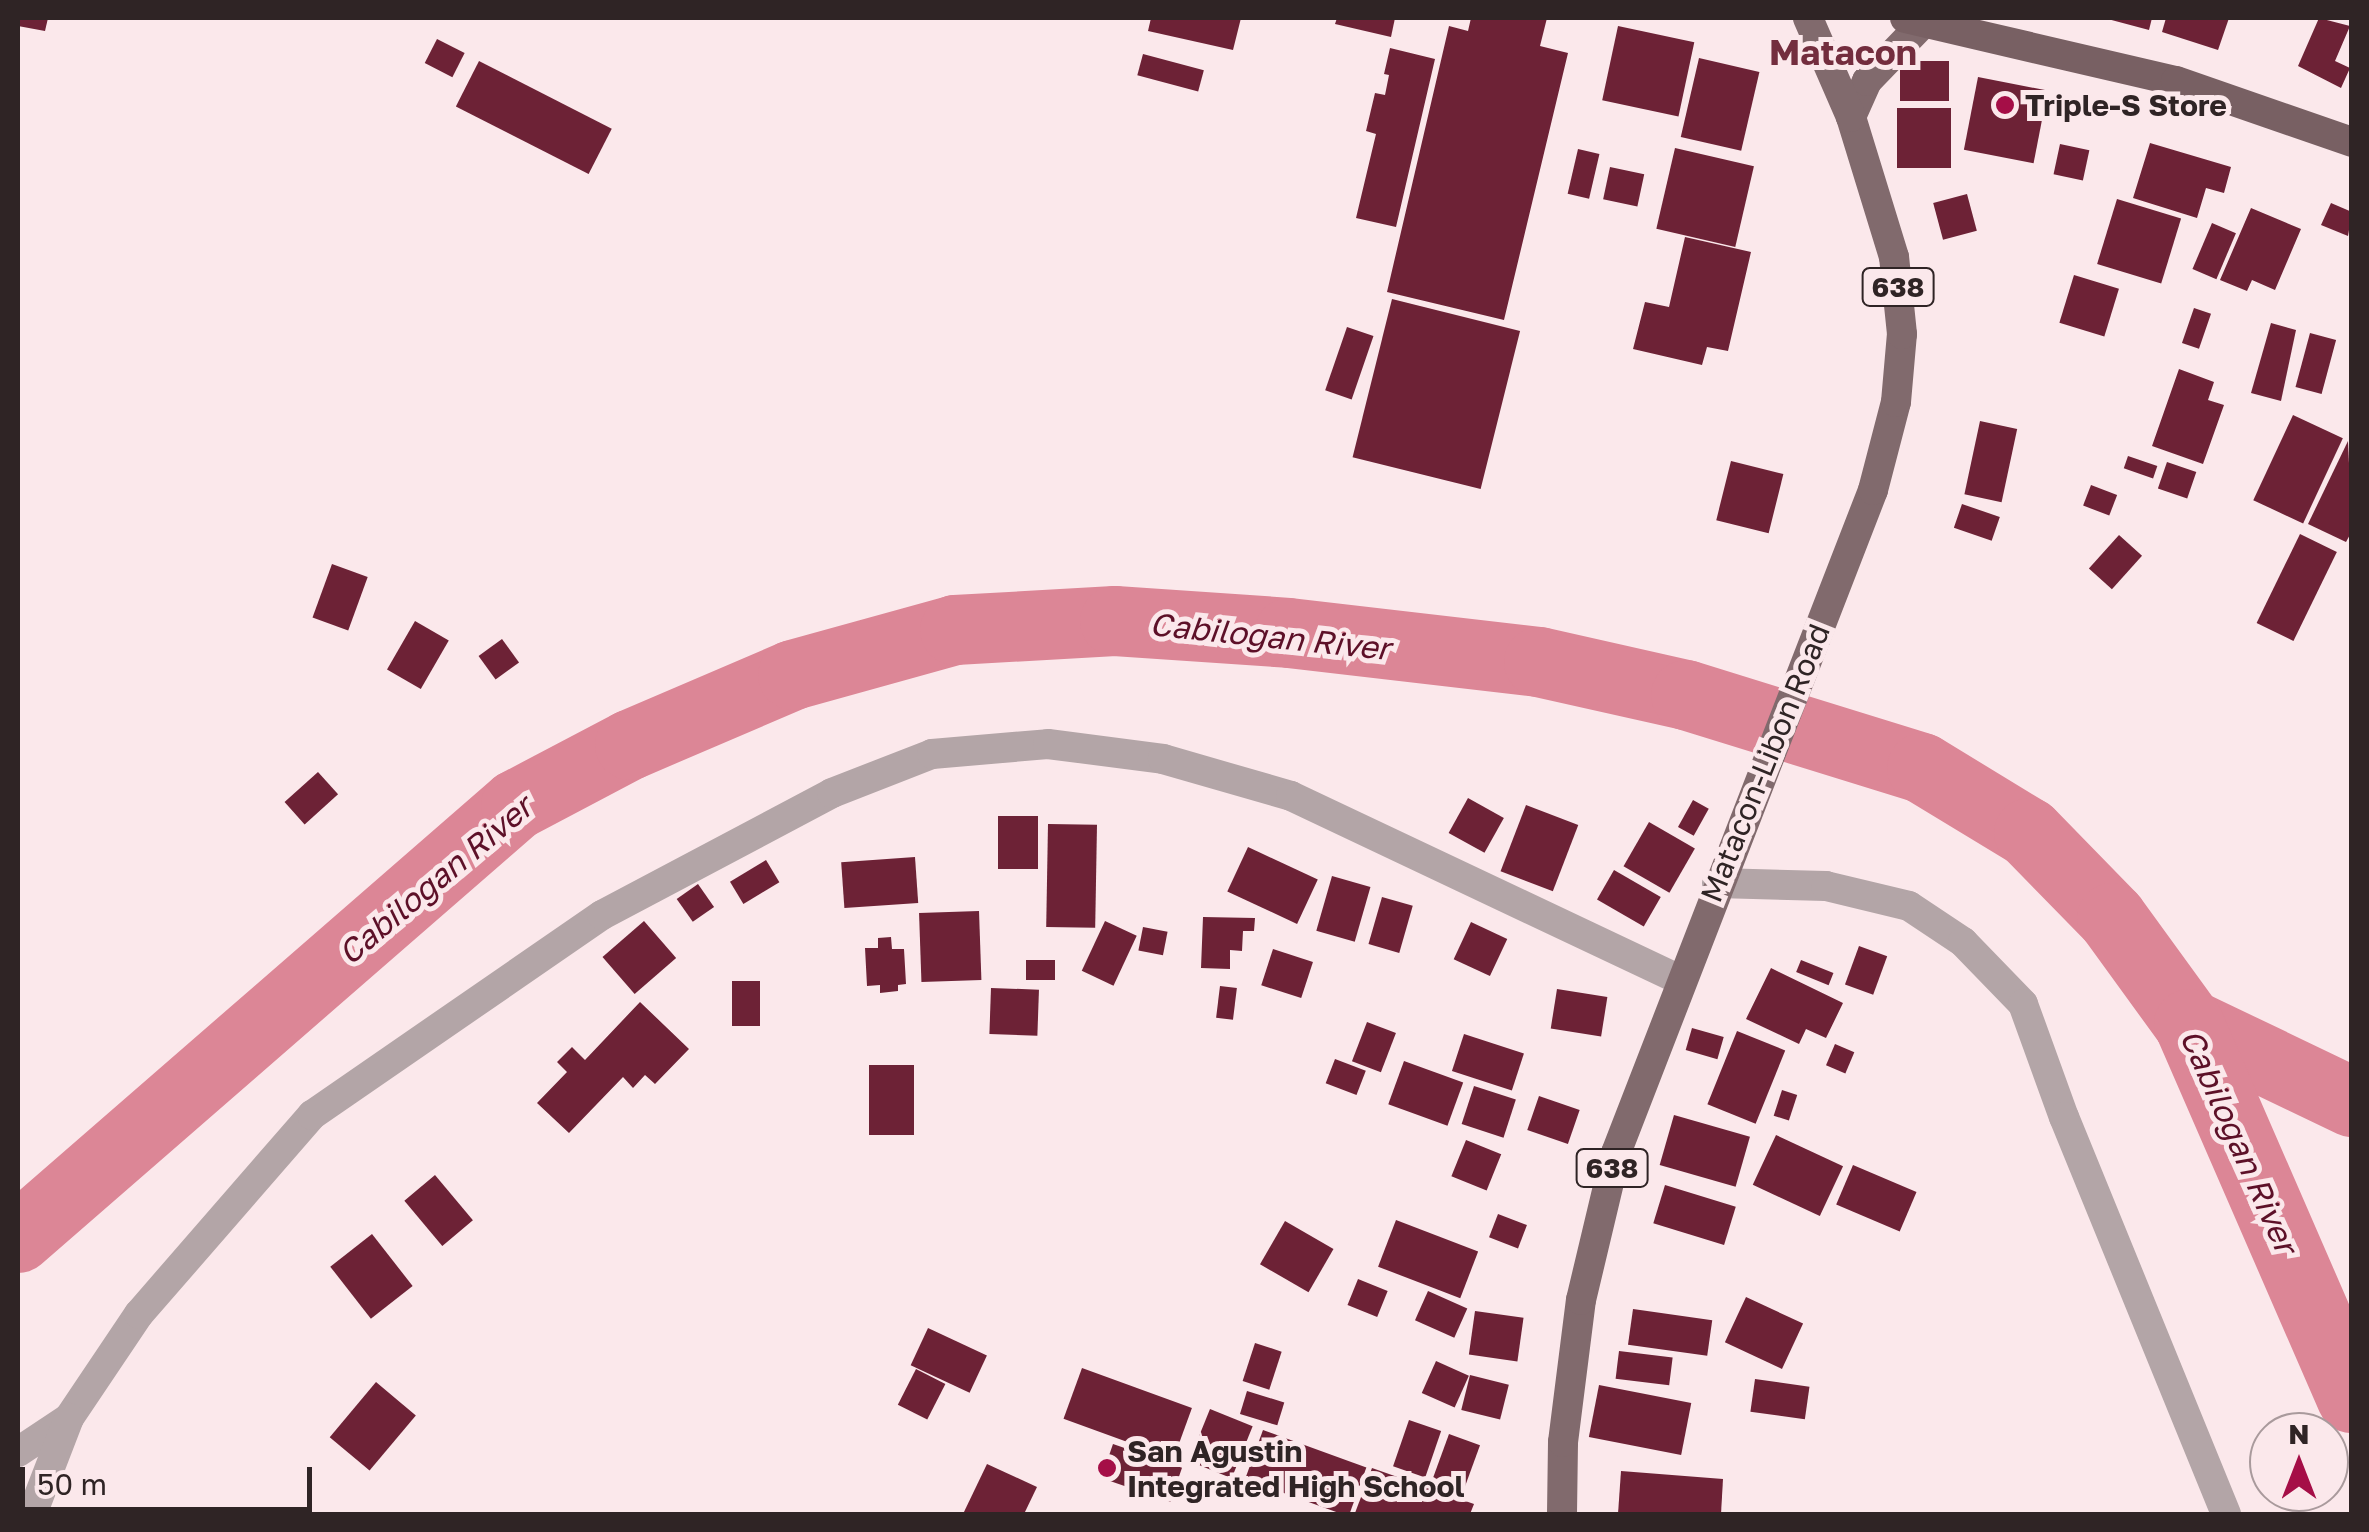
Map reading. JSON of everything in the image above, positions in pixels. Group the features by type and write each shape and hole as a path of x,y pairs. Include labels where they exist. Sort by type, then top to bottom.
{"highway":[{"path":"1914,20 2176,81 2352,142"}],"main road":[{"name":"Matacon-Libon Road","path":"1562,1514 1568,1402 1592,1243 1616,1153 1717,883 1845,563 1872,490 1896,402 1902,334 1894,257 1851,118 1808,18"},
{"path":"1851,118 1868,80 1914,20"}],"street":[{"path":"32,1514 69,1418 138,1314 312,1115 602,914 832,793 932,754 1048,744 1164,759 1291,796 1680,980"},
{"path":"1717,883 1826,886 1908,906 1963,942 2023,1004 2064,1117 2226,1514"},
{"path":"18,1452 69,1418"}],"building":[{"path":"18,18 48,18 45,31 18,26"},
{"path":"1151,18 1241,18 1233,50 1148,31"},
{"path":"1337,18 1395,18 1391,37 1335,24"},
{"path":"1471,18 1547,18 1540,46 1568,53 1504,320 1387,292 1449,26 1468,31"},
{"path":"2104,18 2152,18 2149,30"},
{"path":"2166,18 2229,18 2218,50 2162,32"},
{"path":"2319,18 2350,26 2335,61 2350,68 2341,88 2298,66"},
{"path":"1618,26 1694,42 1678,117 1602,100"},
{"path":"437,39 465,53 452,77 425,63"},
{"path":"1390,48 1435,59 1396,227 1356,218 1376,134 1366,131 1375,93 1385,95 1389,75 1384,74"},
{"path":"1143,54 1204,70 1198,92 1137,75"},
{"path":"1699,58 1759,72 1741,151 1681,137"},
{"path":"479,61 612,129 589,174 456,106"},
{"path":"1900,61 1949,61 1949,101 1900,101"},
{"path":"1978,77 2048,91 2034,163 1964,150"},
{"path":"1897,108 1951,108 1951,168 1897,168"},
{"path":"2150,143 2231,167 2224,193 2206,188 2197,218 2133,198"},
{"path":"2060,144 2089,150 2083,181 2054,174"},
{"path":"1675,148 1754,166 1735,247 1656,229"},
{"path":"1578,149 1599,154 1589,199 1568,194"},
{"path":"1610,167 1644,174 1637,207 1603,199"},
{"path":"1967,194 1977,231 1943,240 1933,203"},
{"path":"2117,199 2181,219 2161,284 2097,264"},
{"path":"2331,203 2352,212 2348,236 2321,225"},
{"path":"2251,208 2301,229 2275,290 2252,280 2247,291 2220,280"},
{"path":"2212,223 2236,233 2216,279 2192,269"},
{"path":"1685,237 1751,252 1728,351 1707,347 1702,365 1633,349 1645,302 1669,307"},
{"path":"2074,275 2119,289 2104,337 2059,323"},
{"path":"1392,299 1520,331 1481,489 1353,457"},
{"path":"2194,308 2211,314 2199,349 2182,343"},
{"path":"2271,323 2296,330 2281,401 2251,393"},
{"path":"1347,327 1373,336 1352,399 1325,390"},
{"path":"2310,333 2336,340 2322,394 2296,387"},
{"path":"2179,369 2214,382 2208,400 2224,405 2203,464 2152,446"},
{"path":"2293,415 2343,438 2303,523 2253,500"},
{"path":"1980,421 2017,429 2002,502 1964,494"},
{"path":"2348,441 2352,531 2346,542 2308,524"},
{"path":"2128,456 2157,466 2153,478 2124,468"},
{"path":"1731,461 1783,474 1769,533 1716,520"},
{"path":"2167,462 2196,472 2187,499 2158,488"},
{"path":"2091,485 2117,495 2109,516 2083,506"},
{"path":"1962,504 2000,517 1992,541 1954,528"},
{"path":"2300,534 2337,552 2293,641 2257,623"},
{"path":"2119,535 2142,556 2112,589 2089,568"},
{"path":"332,564 368,577 348,631 313,618"},
{"path":"415,621 449,640 421,689 387,669"},
{"path":"502,639 519,662 496,680 479,656"},
{"path":"318,772 338,794 305,824 285,802"},
{"path":"1468,798 1504,818 1484,853 1449,833"},
{"path":"1693,800 1709,809 1694,836 1678,827"},
{"path":"1526,805 1578,825 1553,891 1501,871"},
{"path":"998,816 1038,816 1038,869 998,869"},
{"path":"1649,822 1695,848 1669,893 1624,866"},
{"path":"1048,824 1097,825 1095,928 1046,927"},
{"path":"1248,847 1318,880 1297,924 1227,891"},
{"path":"915,857 918,903 844,908 841,862"},
{"path":"766,860 779,882 743,904 730,882"},
{"path":"1614,870 1661,897 1644,926 1597,899"},
{"path":"1332,876 1370,887 1355,942 1316,931"},
{"path":"698,884 714,907 693,922 677,899"},
{"path":"1382,897 1413,906 1399,953 1368,944"},
{"path":"979,911 981,980 921,982 919,913"},
{"path":"1203,917 1255,918 1254,931 1243,931 1242,951 1230,950 1230,969 1201,968"},
{"path":"644,921 676,958 635,994 602,957"},
{"path":"1105,921 1137,936 1113,986 1082,971"},
{"path":"1471,922 1507,939 1490,976 1454,959"},
{"path":"1143,927 1168,932 1163,955 1138,951"},
{"path":"891,937 892,949 904,949 906,984 898,985 898,991 880,993 880,985 867,986 865,948 878,948 878,938"},
{"path":"1859,946 1887,956 1873,995 1845,985"},
{"path":"1273,949 1313,962 1301,998 1261,985"},
{"path":"1026,960 1055,960 1055,980 1026,980"},
{"path":"1801,960 1833,973 1829,985 1796,972"},
{"path":"1771,968 1843,1003 1826,1038 1806,1029 1799,1044 1746,1019"},
{"path":"732,981 760,981 760,1026 732,1026"},
{"path":"1220,986 1237,988 1233,1020 1216,1018"},
{"path":"991,988 1039,990 1037,1036 989,1034"},
{"path":"1557,989 1607,997 1601,1036 1551,1029"},
{"path":"640,1002 689,1049 655,1084 645,1075 633,1088 623,1077 569,1133 537,1103 567,1072 557,1062 572,1047 585,1060"},
{"path":"1367,1022 1396,1033 1381,1072 1352,1061"},
{"path":"1692,1028 1724,1037 1717,1059 1686,1050"},
{"path":"1737,1031 1785,1050 1756,1124 1707,1104"},
{"path":"1464,1034 1524,1053 1512,1091 1452,1071"},
{"path":"1835,1044 1854,1052 1845,1073 1826,1065"},
{"path":"1335,1059 1366,1071 1356,1095 1326,1083"},
{"path":"1404,1061 1463,1083 1447,1126 1388,1104"},
{"path":"869,1065 914,1065 914,1135 869,1135"},
{"path":"1474,1086 1516,1100 1503,1138 1462,1124"},
{"path":"1782,1090 1797,1095 1789,1121 1774,1116"},
{"path":"1539,1096 1580,1110 1568,1144 1527,1130"},
{"path":"1674,1115 1750,1137 1736,1187 1660,1165"},
{"path":"1776,1135 1843,1166 1820,1216 1753,1185"},
{"path":"1466,1140 1501,1154 1487,1190 1451,1176"},
{"path":"1853,1165 1917,1192 1900,1232 1836,1205"},
{"path":"435,1175 473,1220 442,1246 404,1201"},
{"path":"1665,1185 1736,1207 1724,1245 1653,1223"},
{"path":"1498,1214 1527,1225 1518,1248 1489,1237"},
{"path":"1396,1220 1478,1252 1460,1298 1378,1267"},
{"path":"1285,1221 1333,1249 1308,1292 1260,1264"},
{"path":"372,1234 413,1286 371,1319 330,1267"},
{"path":"1358,1279 1388,1291 1377,1317 1348,1305"},
{"path":"1428,1291 1467,1308 1454,1338 1415,1320"},
{"path":"1746,1297 1803,1324 1782,1369 1725,1342"},
{"path":"1633,1309 1712,1320 1707,1356 1628,1345"},
{"path":"1475,1311 1524,1318 1517,1361 1469,1355"},
{"path":"928,1328 987,1355 970,1393 911,1365"},
{"path":"1255,1343 1282,1352 1269,1390 1243,1381"},
{"path":"1619,1351 1673,1358 1669,1385 1616,1379"},
{"path":"1436,1361 1469,1376 1455,1408 1422,1393"},
{"path":"1082,1368 1192,1408 1173,1459 1064,1419"},
{"path":"916,1369 945,1384 927,1420 898,1405"},
{"path":"1470,1375 1509,1385 1500,1420 1461,1410"},
{"path":"1755,1379 1809,1387 1805,1419 1750,1412"},
{"path":"376,1382 416,1415 370,1471 330,1437"},
{"path":"1599,1385 1691,1403 1681,1455 1589,1437"},
{"path":"1247,1391 1284,1402 1277,1425 1240,1414"},
{"path":"1210,1409 1253,1426 1232,1478 1189,1461"},
{"path":"1409,1420 1441,1431 1425,1477 1393,1466"},
{"path":"1263,1430 1366,1468 1349,1514 1245,1479"},
{"path":"1449,1434 1480,1445 1463,1491 1432,1480"},
{"path":"1113,1444 1182,1468 1170,1502 1101,1478"},
{"path":"987,1464 1037,1487 1024,1514 963,1514"},
{"path":"1372,1468 1474,1504 1470,1514 1355,1513"},
{"path":"1621,1471 1723,1479 1721,1514 1618,1514"}],"waterway":[{"name":"Cabilogan River","path":"18,1238 516,805 630,745 793,675 955,630 1115,621 1289,633 1539,662 1686,695 1922,768 2029,833 2112,918 2189,1024 2352,1398"},
{"path":"2189,1024 2352,1102"}],"place":[{"name":"Triple-S Store","path":"2005,105"},
{"name":"San Agustin Integrated High School","path":"1107,1468"}],"district":[{"name":"Matacon","path":"1843,52"}]}
